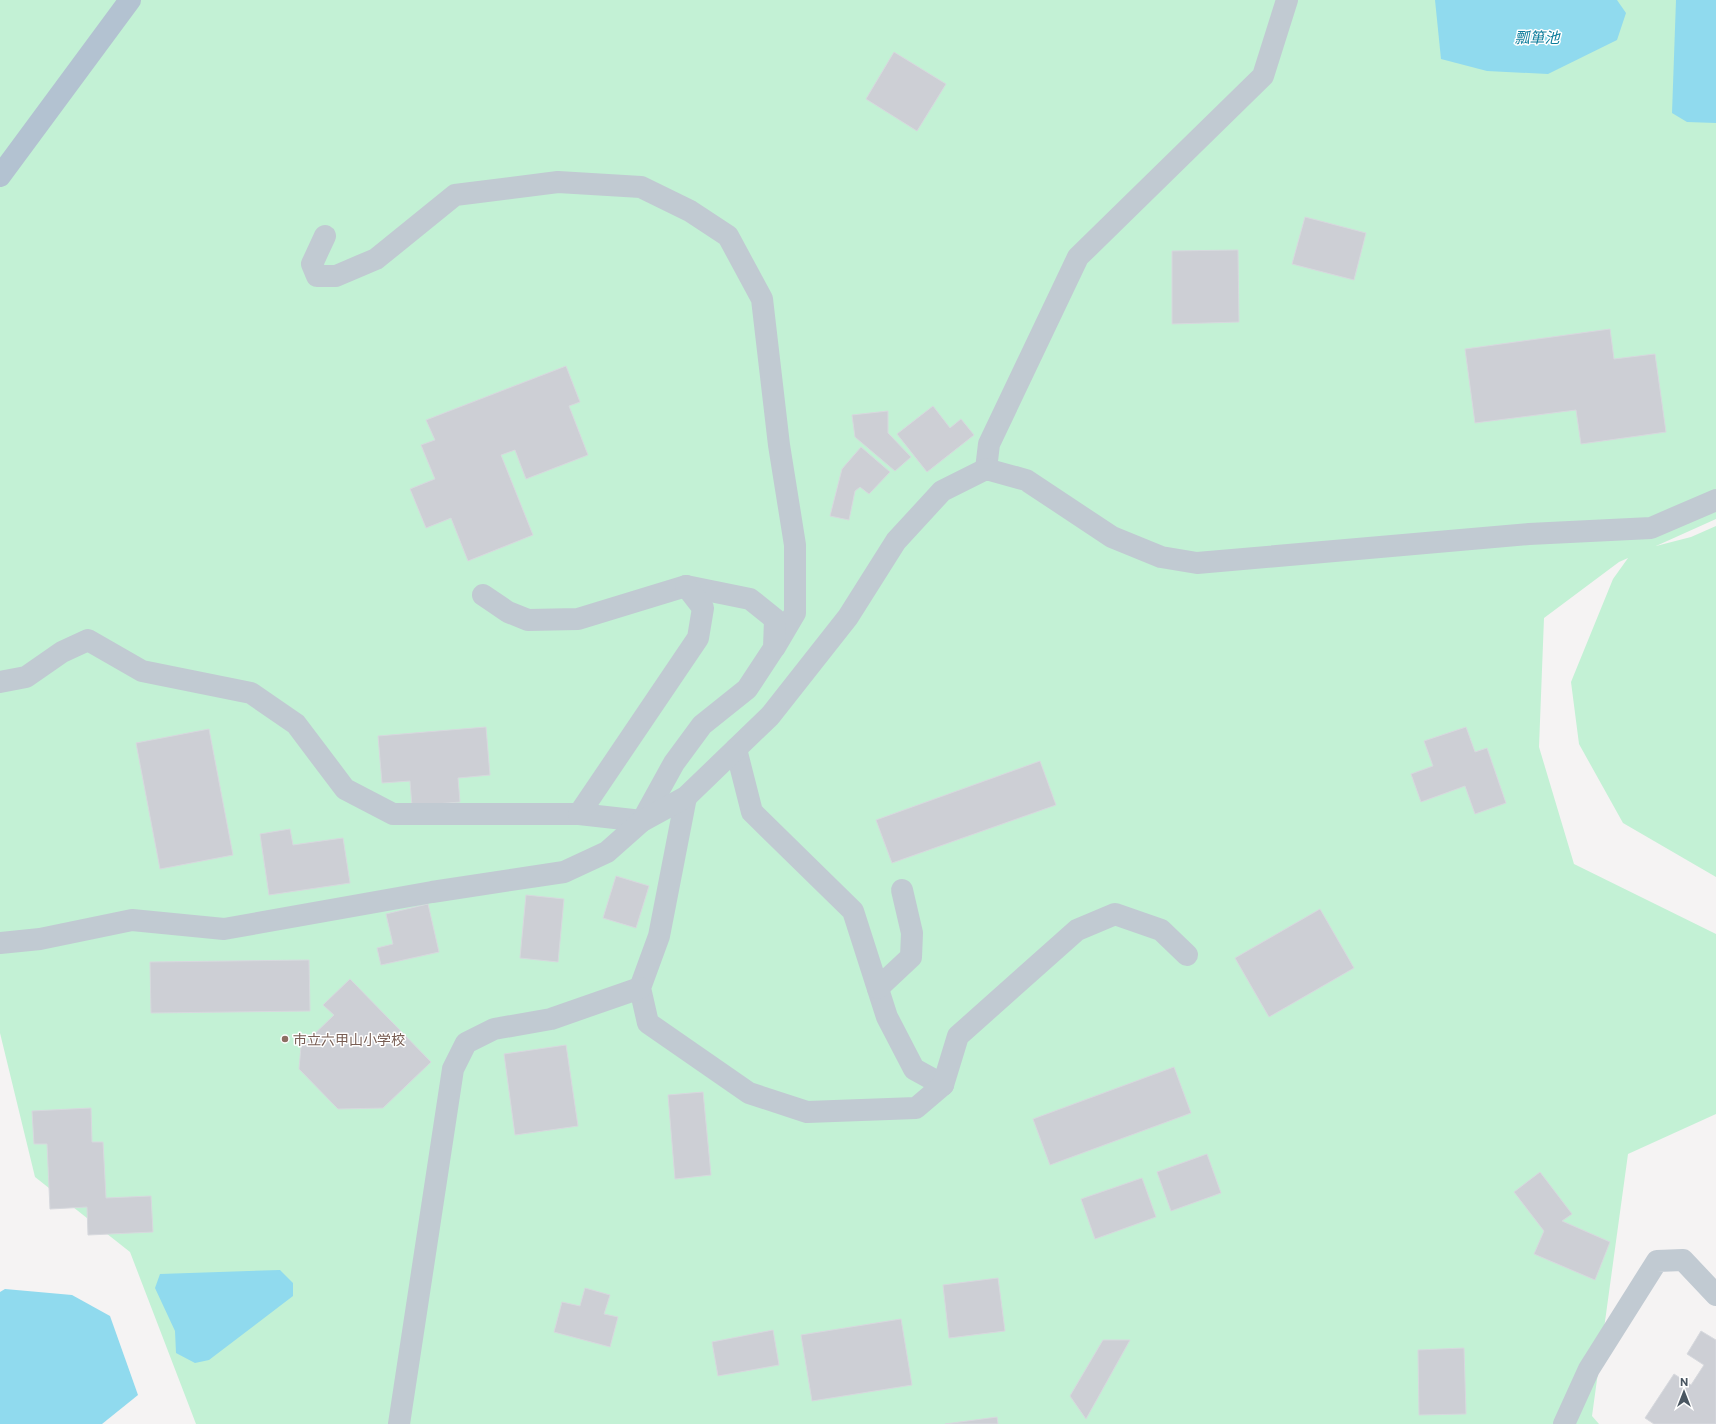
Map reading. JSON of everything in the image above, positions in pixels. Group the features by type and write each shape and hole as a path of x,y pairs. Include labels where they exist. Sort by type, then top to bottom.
{"main road":[{"path":"0,176 130,0"}],"street":[{"path":"986,469 988,444 1078,257 1263,76 1287,0"},
{"path":"325,236 312,264 317,276 336,276 376,259 455,195 558,182 641,187 690,211 728,236 762,299 779,445 795,545 795,613 747,689 702,725 674,763 642,821"},
{"path":"0,943 40,939 132,920 224,929 432,892 564,872 607,852 642,821 686,797 770,716 848,617 896,541 942,491 986,469 1026,480 1112,536 1161,557 1197,563 1529,534 1651,528 1716,500"},
{"path":"483,595 508,612 528,620 578,619 686,586 750,599 775,619 774,648"},
{"path":"579,814 698,638 702,608 686,586"},
{"path":"0,682 26,677 62,652 88,640 142,671 251,693 296,724 345,789 393,814 579,814 642,821"},
{"path":"736,749 752,812 853,911 887,1016 914,1069 942,1085"},
{"path":"686,797 659,936 640,988 648,1023 748,1093 807,1112 916,1108 942,1085 958,1036 1077,930 1115,914 1161,930 1187,955"},
{"path":"878,988 911,957 912,933 902,890"},
{"path":"399,1424 453,1069 466,1043 494,1029 551,1019 640,988"},
{"path":"1564,1424 1589,1369 1657,1262 1683,1260 1716,1295"}],"green space":[{"path":"0,0 1716,0 1716,519 1656,546 1691,537 1716,526 1716,877 1623,823 1579,744 1571,682 1613,579 1628,558 1619,562 1544,618 1539,747 1574,864 1716,934 1716,1114 1628,1154 1592,1416 1599,1424 196,1424 130,1252 35,1177 0,1033"}],"water":[{"name":"瓢箪池","path":"1435,0 1617,0 1626,13 1617,40 1548,74 1487,71 1441,59"},
{"path":"1676,0 1716,0 1716,123 1687,122 1672,113"},
{"path":"280,1270 293,1283 293,1296 209,1360 195,1363 176,1353 175,1331 155,1288 160,1274"},
{"path":"5,1289 72,1295 110,1316 138,1395 102,1424 0,1424 0,1292"}],"building":[{"path":"894,52 946,84 917,131 866,99"},
{"path":"1305,217 1366,233 1354,280 1292,264"},
{"path":"1238,250 1239,322 1172,324 1172,251"},
{"path":"1610,329 1614,359 1655,354 1666,432 1581,444 1576,410 1475,423 1465,349"},
{"path":"566,366 580,402 569,406 588,455 526,479 515,450 501,455 533,535 468,561 451,518 426,528 410,489 435,479 421,445 435,440 426,420"},
{"path":"933,406 950,428 961,419 974,435 927,472 897,434"},
{"path":"888,411 888,433 911,457 895,471 855,437 852,415"},
{"path":"861,447 890,472 869,494 860,487 855,491 849,520 830,516 842,469"},
{"path":"486,727 490,775 458,778 460,802 412,806 410,781 382,783 378,736"},
{"path":"1466,727 1475,752 1487,748 1506,803 1475,814 1465,786 1421,802 1411,774 1433,766 1424,741"},
{"path":"209,729 233,855 160,869 136,743"},
{"path":"1040,761 1056,805 892,863 876,820"},
{"path":"290,829 293,845 343,838 350,883 269,895 260,834"},
{"path":"616,876 649,886 636,928 603,918"},
{"path":"526,895 564,899 558,962 520,958"},
{"path":"428,904 439,952 381,965 377,948 393,944 386,914"},
{"path":"1320,909 1354,968 1269,1017 1235,958"},
{"path":"309,960 310,1011 151,1013 150,962"},
{"path":"350,979 431,1062 383,1108 338,1109 299,1069 301,1047 334,1015 323,1005"},
{"path":"566,1045 578,1126 515,1135 504,1054"},
{"path":"1174,1067 1191,1113 1050,1165 1033,1119"},
{"path":"703,1092 711,1175 675,1179 668,1095"},
{"path":"91,1108 92,1142 103,1142 106,1198 151,1196 153,1232 88,1235 87,1207 50,1209 47,1144 34,1144 32,1111"},
{"path":"1207,1154 1221,1193 1171,1211 1157,1172"},
{"path":"1540,1172 1572,1214 1562,1221 1610,1242 1595,1280 1534,1254 1544,1231 1514,1192"},
{"path":"1142,1178 1156,1217 1095,1239 1081,1199"},
{"path":"998,1278 1005,1331 949,1338 943,1285"},
{"path":"585,1288 610,1295 604,1314 618,1317 610,1347 554,1332 562,1302 580,1306"},
{"path":"901,1319 912,1385 812,1401 801,1335"},
{"path":"773,1330 779,1365 718,1376 712,1342"},
{"path":"1701,1331 1716,1340 1716,1424 1654,1424 1645,1418 1674,1374 1691,1385 1704,1365 1687,1354"},
{"path":"1103,1340 1130,1340 1086,1419 1070,1396"},
{"path":"1464,1348 1466,1414 1419,1415 1418,1350"},
{"path":"997,1417 998,1424 945,1424"}],"place":[{"name":"市立六甲山小学校","path":"285,1039"}]}
